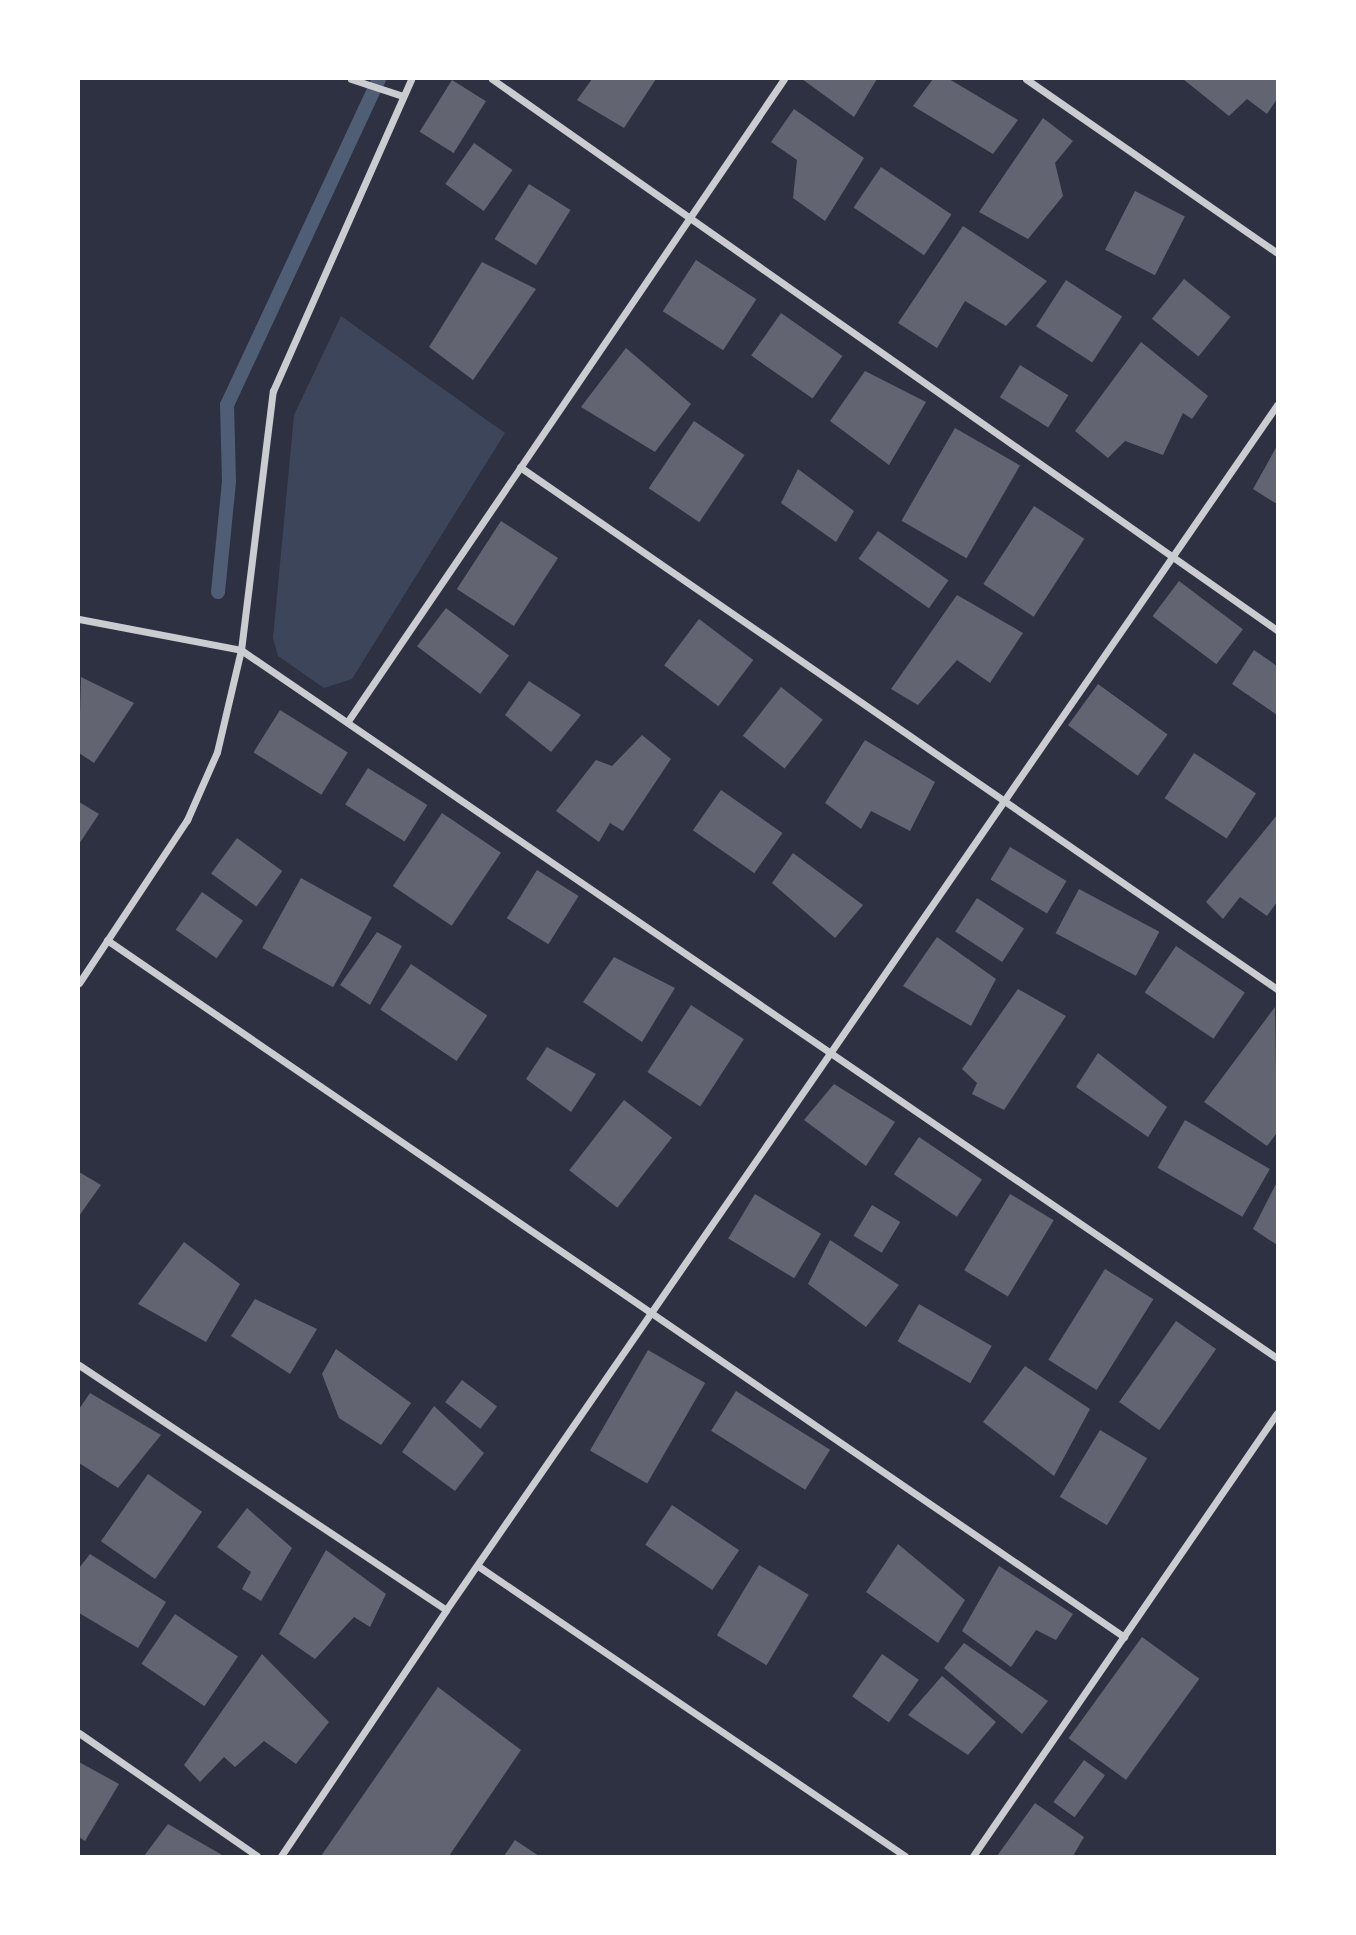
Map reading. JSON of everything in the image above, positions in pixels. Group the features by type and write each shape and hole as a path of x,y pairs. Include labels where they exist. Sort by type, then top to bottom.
{"street":[{"path":"353,79 403,96"},
{"path":"79,984 187,820 217,752 241,650 273,391 411,79"},
{"path":"492,79 691,216 1171,559 1277,630"},
{"path":"348,721 783,79"},
{"path":"1026,79 1277,253"},
{"path":"281,1856 446,1610 1277,405"},
{"path":"520,467 1277,989"},
{"path":"79,619 241,650 1277,1358"},
{"path":"107,940 1124,1637"},
{"path":"79,1364 446,1610"},
{"path":"973,1856 1277,1413"},
{"path":"478,1566 905,1856"},
{"path":"79,1733 257,1856"}],"shaded area":[{"path":"341,316 505,433 352,679 324,688 278,656 273,638 294,415"}],"building":[{"path":"592,79 656,79 624,128 577,100"},
{"path":"802,79 877,79 854,117"},
{"path":"933,79 949,79 1018,120 993,154 913,106"},
{"path":"1183,79 1277,79 1277,99 1267,114 1247,99 1229,116"},
{"path":"452,80 486,101 454,153 420,132"},
{"path":"794,109 864,158 825,221 793,198 797,160 771,142"},
{"path":"1043,118 1073,141 1055,163 1063,196 1028,239 979,212"},
{"path":"474,143 513,170 484,211 445,184"},
{"path":"881,167 951,215 924,255 854,208"},
{"path":"529,184 571,210 536,265 495,239"},
{"path":"1135,191 1185,216 1155,275 1105,250"},
{"path":"963,226 1047,281 1006,326 965,301 937,348 898,323"},
{"path":"696,260 756,299 723,350 663,311"},
{"path":"482,262 536,289 473,380 429,347"},
{"path":"1184,279 1231,317 1199,356 1152,319"},
{"path":"1066,280 1122,316 1092,363 1036,326"},
{"path":"781,313 842,356 813,399 751,356"},
{"path":"1141,342 1208,396 1192,419 1183,413 1163,455 1125,441 1108,458 1075,431"},
{"path":"626,348 691,404 655,452 581,407"},
{"path":"1020,365 1068,395 1048,427 1000,397"},
{"path":"865,371 926,402 889,465 830,421"},
{"path":"694,421 745,455 699,522 649,488"},
{"path":"955,428 1020,465 966,558 902,521"},
{"path":"1277,446 1277,504 1253,489"},
{"path":"798,469 854,511 836,542 781,503"},
{"path":"1034,506 1084,539 1034,617 983,584"},
{"path":"501,521 558,558 514,626 457,589"},
{"path":"878,531 948,580 929,608 858,559"},
{"path":"1179,581 1243,629 1216,664 1153,616"},
{"path":"957,595 1023,633 990,683 957,660 918,705 891,689"},
{"path":"446,608 509,656 480,694 417,646"},
{"path":"699,619 753,660 718,706 664,665"},
{"path":"1254,650 1277,666 1277,715 1232,684"},
{"path":"81,677 134,703 94,763 79,753"},
{"path":"529,681 581,715 551,752 505,715"},
{"path":"1098,684 1168,735 1138,776 1068,725"},
{"path":"781,687 823,720 785,768 743,736"},
{"path":"280,710 348,752 321,795 254,752"},
{"path":"642,735 671,759 623,831 610,823 599,842 556,811 596,760 612,766"},
{"path":"865,740 935,782 910,831 871,811 861,829 825,803"},
{"path":"1194,753 1256,793 1227,839 1165,798"},
{"path":"368,768 427,805 405,842 345,804"},
{"path":"721,790 782,833 754,873 693,830"},
{"path":"79,802 99,814 79,844"},
{"path":"442,813 501,853 452,926 393,886"},
{"path":"1277,815 1277,902 1267,916 1240,897 1223,919 1206,902"},
{"path":"237,838 282,871 256,907 211,874"},
{"path":"1010,847 1067,881 1047,914 990,880"},
{"path":"793,853 863,905 835,938 772,883"},
{"path":"537,870 579,896 548,944 507,918"},
{"path":"301,878 372,917 333,987 262,948"},
{"path":"1079,889 1159,932 1136,976 1056,933"},
{"path":"202,892 243,921 217,958 176,930"},
{"path":"977,898 1024,928 1002,962 955,932"},
{"path":"377,932 402,946 370,1005 340,985"},
{"path":"937,937 996,979 971,1026 903,986"},
{"path":"1176,946 1245,992 1213,1039 1145,992"},
{"path":"614,957 675,988 642,1042 583,1002"},
{"path":"411,964 487,1015 457,1061 380,1010"},
{"path":"1018,989 1066,1016 1004,1110 972,1094 977,1083 962,1069"},
{"path":"691,1005 744,1039 700,1106 647,1072"},
{"path":"1275,1007 1277,1133 1267,1146 1204,1102"},
{"path":"547,1047 596,1074 571,1112 526,1079"},
{"path":"1098,1053 1167,1107 1148,1137 1076,1087"},
{"path":"834,1084 895,1122 866,1166 804,1120"},
{"path":"624,1100 672,1138 617,1208 569,1170"},
{"path":"1185,1120 1270,1169 1242,1217 1158,1168"},
{"path":"919,1137 982,1179 957,1217 894,1174"},
{"path":"79,1172 101,1185 79,1216"},
{"path":"1277,1182 1277,1245 1253,1229"},
{"path":"755,1194 821,1234 794,1278 728,1239"},
{"path":"1010,1194 1054,1220 1008,1297 964,1270"},
{"path":"872,1205 900,1222 882,1253 853,1236"},
{"path":"830,1240 899,1285 866,1327 808,1284"},
{"path":"184,1242 240,1284 206,1342 138,1304"},
{"path":"1105,1269 1153,1299 1097,1390 1048,1360"},
{"path":"255,1299 317,1329 290,1374 231,1336"},
{"path":"919,1304 992,1346 970,1383 898,1341"},
{"path":"1176,1321 1216,1349 1159,1430 1119,1402"},
{"path":"336,1349 411,1403 381,1445 339,1418 322,1374"},
{"path":"648,1350 705,1383 647,1483 590,1450"},
{"path":"1025,1366 1090,1409 1054,1476 983,1422"},
{"path":"462,1380 497,1406 480,1429 445,1402"},
{"path":"736,1391 830,1450 805,1490 711,1431"},
{"path":"90,1393 161,1435 118,1488 79,1463 79,1409"},
{"path":"434,1406 484,1453 455,1491 402,1452"},
{"path":"1100,1430 1147,1458 1107,1525 1060,1497"},
{"path":"148,1474 202,1512 155,1579 101,1541"},
{"path":"672,1505 739,1550 712,1590 645,1545"},
{"path":"247,1508 292,1548 261,1601 242,1589 251,1572 217,1547"},
{"path":"898,1544 965,1600 938,1643 866,1592"},
{"path":"326,1550 386,1594 370,1627 354,1617 315,1659 279,1634"},
{"path":"90,1554 166,1602 138,1648 79,1613 79,1568"},
{"path":"759,1565 809,1595 766,1665 717,1635"},
{"path":"999,1566 1073,1614 1056,1640 1036,1630 1011,1667 962,1631"},
{"path":"175,1614 238,1656 204,1706 141,1664"},
{"path":"1142,1637 1199,1679 1126,1780 1069,1738"},
{"path":"964,1643 1048,1701 1022,1734 944,1668"},
{"path":"262,1654 329,1722 296,1764 264,1741 235,1767 224,1757 200,1782 184,1765"},
{"path":"882,1654 919,1680 889,1722 852,1697"},
{"path":"942,1676 996,1722 968,1755 908,1715"},
{"path":"438,1687 521,1750 449,1856 321,1856"},
{"path":"1084,1760 1105,1775 1074,1817 1053,1802"},
{"path":"79,1762 119,1784 85,1841 79,1837"},
{"path":"1035,1803 1084,1837 1073,1856 997,1856"},
{"path":"168,1824 224,1856 144,1856"},
{"path":"515,1840 539,1856 504,1856"}],"waterway":[{"path":"218,592 229,481 227,405 379,79"}]}
